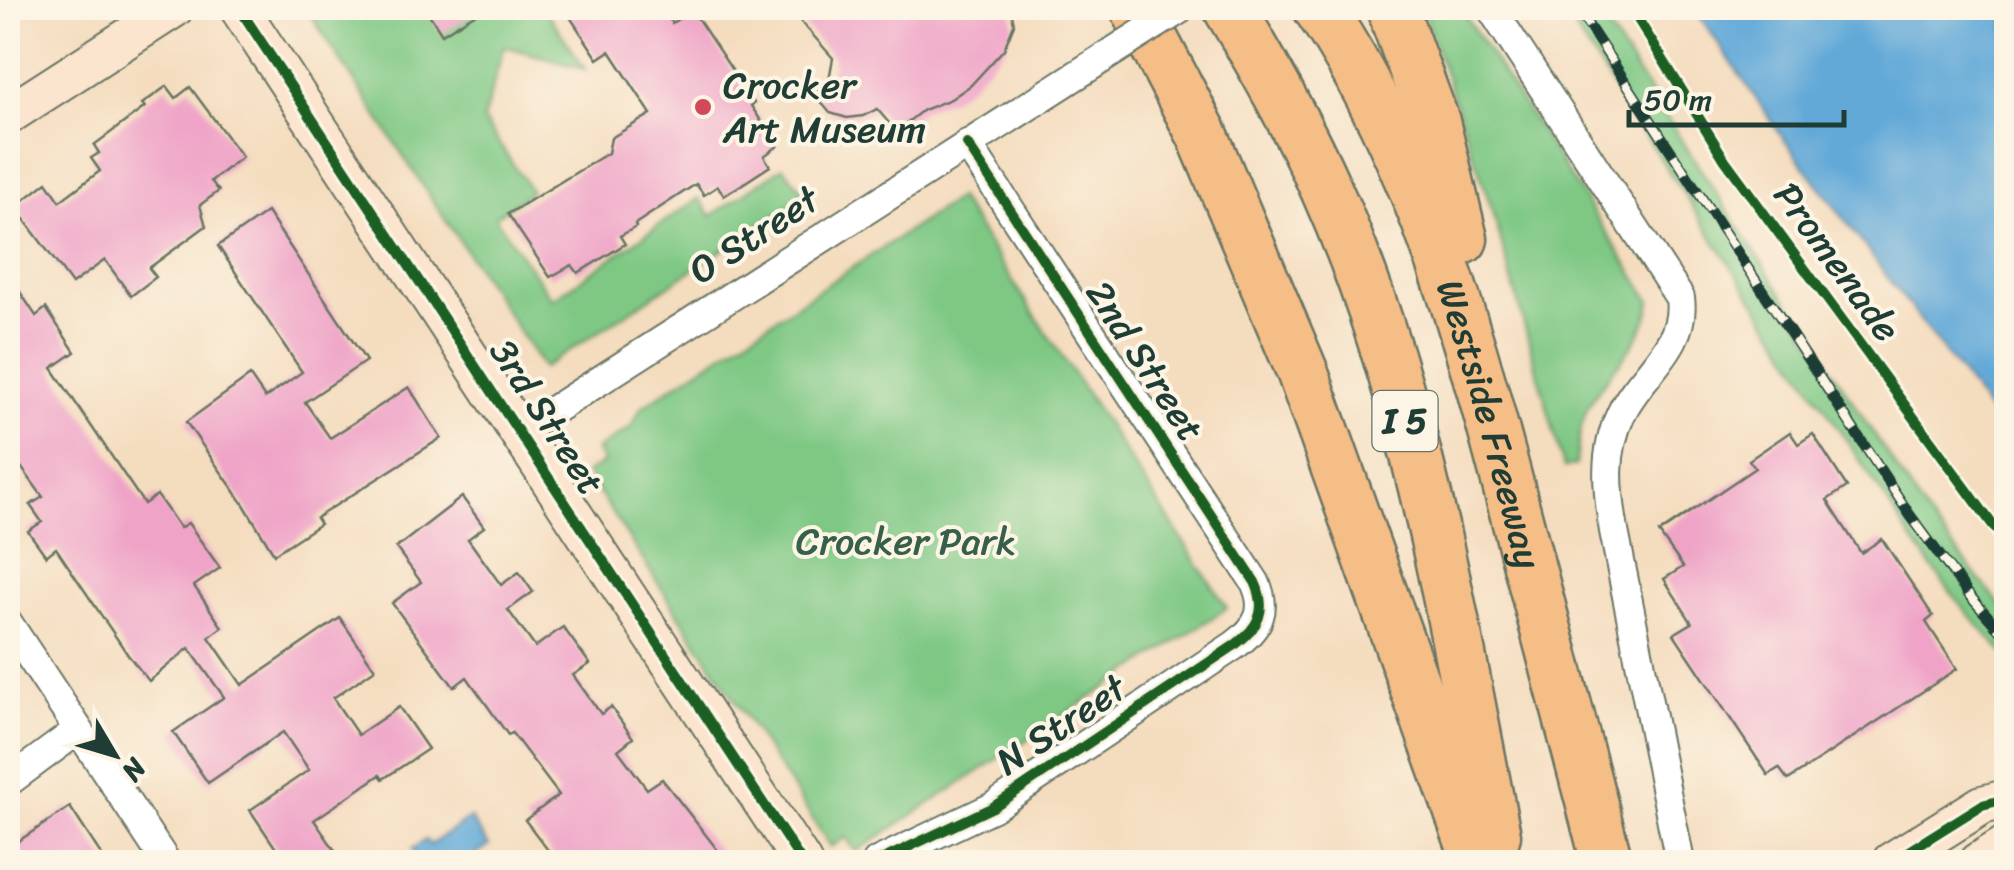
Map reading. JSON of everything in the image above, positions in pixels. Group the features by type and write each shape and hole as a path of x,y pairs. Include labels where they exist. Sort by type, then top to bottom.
{"highway":[{"name":"I 5","path":"1229,8 1268,73 1326,190 1378,324 1442,564 1500,862"},
{"path":"1392,8 1438,139 1471,278 1492,421"},
{"name":"Westside Freeway","path":"1323,12 1375,104 1422,204 1461,316 1492,421 1606,862"},
{"path":"1130,26 1202,134 1302,371 1478,862"}],"street":[{"path":"8,115 174,8"},
{"name":"3rd Street","path":"239,8 802,862"},
{"name":"O Street","path":"521,431 967,144 1130,26 1182,8"},
{"path":"1490,8 1677,289 1681,318 1671,344 1622,412 1610,443 1607,476 1614,530 1680,862"},
{"name":"2nd Street","path":"967,144 1255,582 1262,614"},
{"name":"N Street","path":"878,862 1008,798 1236,644 1251,632 1262,614"},
{"path":"8,622 166,862"},
{"path":"8,782 78,730"},
{"path":"1891,862 1982,805 2006,799"},
{"path":"1979,862 2006,844"}],"green space":[{"path":"306,8 544,8 585,69 504,46 483,120 531,191 495,217 552,299 699,198 711,216 783,167 806,195 543,368"},
{"path":"1422,8 1460,8 1651,301 1635,342 1587,410 1576,465 1564,468 1492,209"},
{"path":"1561,8 1595,8 1927,515 2006,612 2006,656 1958,602 1913,541"},
{"name":"Crocker Park","path":"958,198 1227,608 856,852 846,837 831,847 586,473 604,462 596,450 630,428 642,407"}],"water":[{"path":"1694,8 2006,8 2006,434 1783,138"},
{"path":"470,818 489,846 465,862 421,862 412,849 426,840 430,845"}],"building":[{"path":"425,8 484,8 442,34"},
{"name":"Crocker Art Museum","path":"564,8 662,8 672,23 692,10 778,146 764,156 770,166 724,196 718,186 704,195 696,184 620,236 625,244 578,273 572,265 550,277 508,214 608,153 611,138 651,114 610,51 598,59"},
{"path":"789,8 1011,8 1014,24 1004,49 971,85 951,99 923,110 896,131 877,109 847,118 830,113 817,90 828,85 833,58"},
{"path":"167,86 176,98 190,87 242,157 211,181 219,191 200,205 206,226 149,268 156,277 131,296 105,260 72,284 15,207 47,182 60,201 100,171 91,158 99,153 94,145"},
{"path":"267,212 366,361 305,402 330,438 409,387 441,438 316,518 320,524 274,554 186,422 250,376 265,398 302,372 218,246"},
{"path":"8,274 36,316 46,308 75,352 52,368 144,504 157,495 180,528 188,523 220,568 194,586 222,627 209,637 242,685 340,618 375,669 333,698 358,735 399,707 428,749 383,779 380,775 314,820 343,862 285,862 250,810 309,770 283,732 208,783 173,732 224,697 189,648 149,681 56,548 46,556 28,531 42,522 30,505 43,497 16,460 8,466"},
{"path":"1790,432 1798,444 1813,434 1847,487 1827,500 1861,553 1882,539 1933,616 1926,622 1957,669 1788,780 1779,768 1768,775 1674,634 1692,623 1664,579 1683,567 1659,533 1755,468 1749,460"},
{"path":"462,497 484,527 468,539 501,585 519,572 533,592 508,610 535,647 563,627 590,664 573,675 601,714 611,707 633,738 618,750 647,789 662,779 727,862 557,862 525,820 559,795 512,733 508,735 467,677 454,687 392,603 421,582 396,548"},
{"path":"70,807 106,862 8,862 8,848"}],"railway":[{"path":"1577,8 1910,515 1969,595 2006,637"}],"cycle path":[{"path":"239,8 802,862"},
{"name":"Promenade","path":"1631,8 1725,160 2006,543"},
{"path":"877,862 993,807 1235,645 1250,632 1261,609 1255,582 967,144"},
{"path":"1891,862 1982,805 2006,799"}],"place":[{"name":"Crocker Art Museum","path":"703,107"}]}
